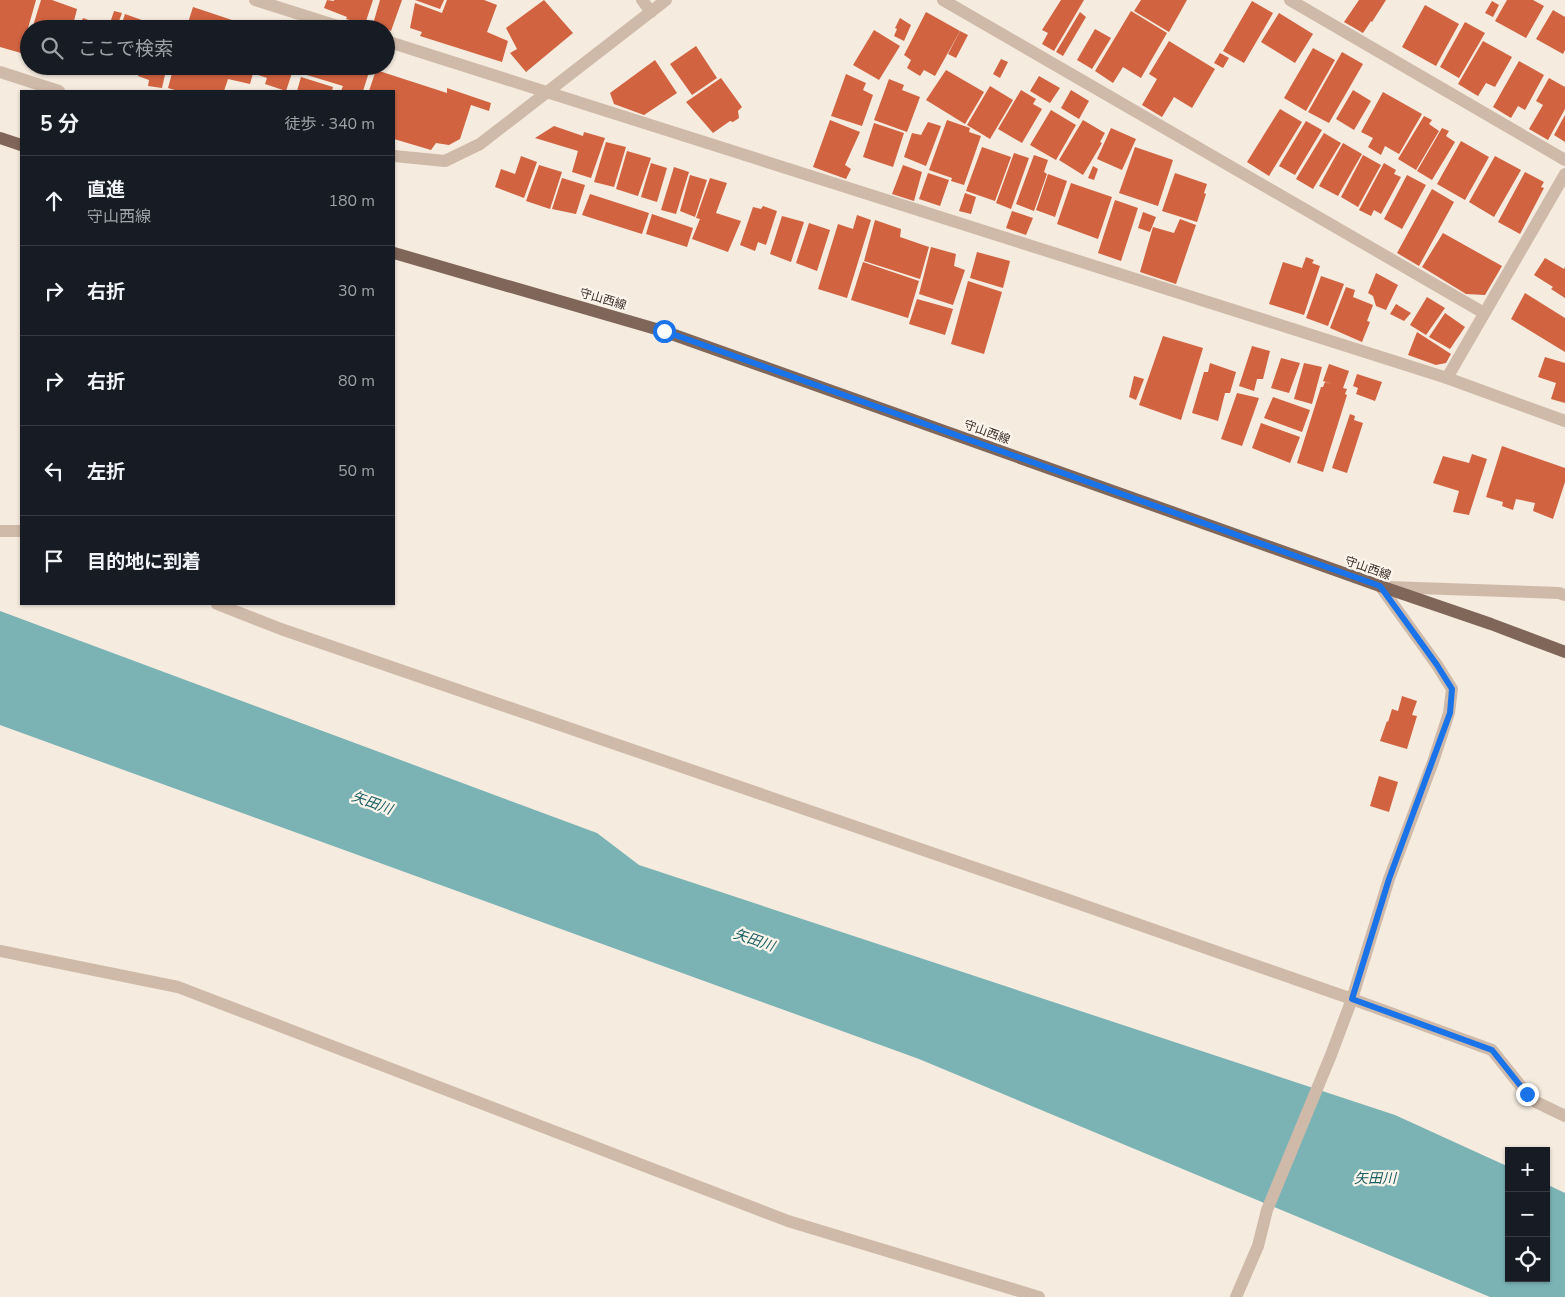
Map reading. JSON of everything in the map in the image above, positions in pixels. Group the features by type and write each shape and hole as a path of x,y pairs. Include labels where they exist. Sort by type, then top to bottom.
{"main road":[{"path":"0,138 20,144"},
{"name":"守山西線","path":"395,253 664,331 1491,624 1565,652"}],"street":[{"path":"255,0 318,20"},
{"path":"642,0 651,12"},
{"path":"395,156 445,161 480,144 666,0"},
{"path":"943,0 1484,313"},
{"path":"1290,0 1565,160"},
{"path":"395,44 1447,378 1565,421"},
{"path":"0,72 56,90"},
{"path":"1447,378 1565,174"},
{"path":"0,531 20,531"},
{"path":"1380,586 1559,593 1565,595"},
{"path":"1236,1297 1258,1246 1267,1210 1331,1056 1352,999 1389,879 1450,713 1452,689 1380,586"},
{"path":"220,605 281,629 1352,999 1492,1050 1527,1094 1536,1102 1565,1116"},
{"path":"0,951 178,987 788,1221 1039,1297"}],"water":[{"name":"矢田川","path":"0,611 597,833 639,865 1395,1115 1505,1165 1505,1282 1550,1282 1550,1186 1565,1193 1565,1297 1490,1297 919,1059 0,725"}],"building":[{"path":"0,0 36,0 30,20 20,20 20,53 0,47"},
{"path":"41,0 52,0 77,9 74,20 35,20"},
{"path":"327,0 373,0 366,20 346,19 347,17 324,8"},
{"path":"380,0 402,0 395,20 374,20"},
{"path":"415,0 444,0 440,9"},
{"path":"447,0 484,0 497,5 487,32 508,41 502,62 420,36 422,32 410,28 415,3 442,13"},
{"path":"544,0 573,33 526,72 510,53 517,49 506,28"},
{"path":"1061,0 1084,0 1054,51 1042,44 1048,33 1042,30"},
{"path":"1141,0 1187,0 1169,32 1134,11"},
{"path":"1359,0 1386,0 1363,33 1344,22"},
{"path":"1507,0 1533,0 1544,6 1526,38 1495,21"},
{"path":"1252,1 1273,13 1244,63 1223,51"},
{"path":"1492,1 1499,5 1493,17 1485,13"},
{"path":"1425,5 1459,24 1436,66 1402,47"},
{"path":"193,7 232,20 189,20"},
{"path":"1553,10 1565,17 1565,50 1563,54 1536,39"},
{"path":"114,11 122,13 119,20 111,20"},
{"path":"1131,11 1167,33 1141,78 1123,67 1113,83 1095,71"},
{"path":"926,12 960,31 935,76 924,70 920,76 907,68 911,60 904,55"},
{"path":"1080,12 1086,17 1063,56 1056,52"},
{"path":"1279,13 1313,34 1295,63 1261,42"},
{"path":"125,14 142,20 123,20"},
{"path":"900,18 911,25 904,41 894,36 897,29 895,28"},
{"path":"1465,22 1485,33 1459,78 1440,67"},
{"path":"1095,29 1111,38 1092,69 1077,60"},
{"path":"874,30 900,46 879,80 853,65"},
{"path":"960,31 968,35 956,58 948,54"},
{"path":"1169,41 1215,69 1192,108 1174,97 1162,117 1142,105 1157,79 1149,74"},
{"path":"1483,41 1512,57 1495,87 1486,83 1478,96 1458,84"},
{"path":"696,46 717,78 692,95 670,64"},
{"path":"1313,48 1335,60 1306,111 1284,98"},
{"path":"1342,52 1363,64 1329,123 1308,112"},
{"path":"1220,53 1229,58 1223,68 1214,63"},
{"path":"1001,59 1008,62 1000,78 993,74"},
{"path":"655,60 677,93 644,115 614,104 610,93"},
{"path":"1519,61 1544,75 1525,110 1518,106 1511,118 1493,107"},
{"path":"946,70 984,92 965,124 926,100"},
{"path":"846,74 866,83 863,90 873,95 862,126 831,116"},
{"path":"165,75 162,88 148,86 149,80 138,76"},
{"path":"172,75 252,75 250,84 228,79 224,90 175,90 168,88"},
{"path":"258,75 291,75 286,90 265,84 267,78"},
{"path":"307,75 368,75 363,90 341,90 343,86"},
{"path":"374,75 391,75 447,93 447,88 491,103 489,111 471,105 460,139 449,145 436,143 431,150 395,139 395,90 369,90"},
{"path":"1039,76 1060,88 1050,103 1030,91"},
{"path":"301,77 333,87 332,90 297,90"},
{"path":"721,78 742,107 738,111 739,118 733,122 730,121 713,133 686,102"},
{"path":"1549,78 1565,87 1565,109 1548,140 1529,129 1543,105 1536,101"},
{"path":"889,79 904,85 902,90 920,97 907,132 874,120"},
{"path":"990,86 1013,100 990,139 967,125"},
{"path":"1021,90 1036,99 1033,104 1042,109 1022,143 998,129"},
{"path":"1071,90 1089,101 1079,119 1061,108"},
{"path":"1353,90 1371,101 1354,130 1336,119"},
{"path":"1383,92 1422,114 1399,154 1385,146 1381,155 1368,147 1373,138 1361,132"},
{"path":"1280,109 1302,122 1269,176 1247,162"},
{"path":"1051,110 1076,125 1056,160 1030,145"},
{"path":"1565,115 1565,142 1554,135"},
{"path":"1424,116 1432,120 1429,124 1439,131 1416,170 1398,159"},
{"path":"830,120 860,132 845,165 851,169 846,179 813,167"},
{"path":"947,120 970,128 969,132 981,136 964,185 951,181 952,178 929,170"},
{"path":"1083,120 1105,133 1100,142 1102,143 1083,175 1059,160"},
{"path":"1306,121 1322,130 1295,175 1279,166"},
{"path":"928,122 941,126 926,166 904,157 912,133 921,135"},
{"path":"874,123 904,133 893,167 863,157"},
{"path":"554,126 583,136 584,132 605,138 591,178 572,172 578,151 535,138"},
{"path":"1111,128 1136,139 1122,170 1097,159"},
{"path":"1442,128 1449,131 1446,136 1455,142 1432,180 1417,171"},
{"path":"1324,133 1341,143 1313,189 1296,179"},
{"path":"1461,141 1489,157 1465,200 1437,184"},
{"path":"606,142 626,147 614,187 594,182"},
{"path":"1343,143 1362,154 1338,196 1319,186"},
{"path":"982,147 1011,157 995,201 966,191"},
{"path":"1135,147 1173,160 1158,206 1119,193"},
{"path":"627,151 651,158 638,196 616,189"},
{"path":"1014,153 1029,158 1011,209 996,203"},
{"path":"1034,155 1048,160 1044,172 1047,174 1034,211 1016,204"},
{"path":"1363,155 1381,165 1358,207 1341,197"},
{"path":"521,156 537,162 524,198 495,187 501,169 515,174"},
{"path":"1495,156 1521,170 1494,217 1469,202"},
{"path":"651,163 667,168 657,202 641,197"},
{"path":"1384,163 1396,170 1394,174 1401,177 1381,214 1374,210 1371,216 1359,210"},
{"path":"539,165 562,172 550,209 526,201"},
{"path":"903,165 922,172 914,201 892,194"},
{"path":"1093,166 1098,169 1094,180 1088,178"},
{"path":"674,167 689,172 676,214 661,210"},
{"path":"1525,172 1544,182 1541,187 1544,188 1520,234 1498,222"},
{"path":"928,173 949,180 940,206 919,199"},
{"path":"1175,173 1207,184 1204,193 1206,194 1197,222 1162,211"},
{"path":"1048,174 1067,181 1055,217 1036,210"},
{"path":"690,175 707,180 695,217 680,211"},
{"path":"1407,175 1426,185 1402,229 1384,219"},
{"path":"562,178 585,185 576,214 552,209"},
{"path":"710,178 727,183 716,213 741,221 728,252 692,239 700,219 696,218"},
{"path":"1071,183 1112,197 1098,239 1057,224"},
{"path":"1432,189 1454,202 1419,266 1397,253"},
{"path":"965,193 976,197 971,214 959,211"},
{"path":"590,194 649,213 642,234 582,215"},
{"path":"1115,200 1138,208 1121,261 1098,253"},
{"path":"763,206 777,211 766,245 758,242 755,251 740,245 753,207 761,209"},
{"path":"1012,211 1033,218 1026,235 1006,228"},
{"path":"1143,212 1156,217 1150,232 1138,228"},
{"path":"652,214 693,228 687,247 646,234"},
{"path":"857,215 871,220 847,298 818,289 838,224 853,229"},
{"path":"782,216 804,222 791,262 770,254"},
{"path":"1180,219 1196,225 1176,284 1140,272 1153,227 1174,233"},
{"path":"875,220 901,229 900,237 929,247 920,279 864,261"},
{"path":"809,223 830,230 817,271 796,263"},
{"path":"1443,233 1502,266 1485,295 1466,294 1422,267"},
{"path":"931,247 956,254 954,266 965,270 953,305 919,294"},
{"path":"977,252 1010,261 1003,288 970,278"},
{"path":"1306,257 1314,260 1312,263 1320,266 1304,315 1269,304 1283,262 1302,268"},
{"path":"1545,258 1564,269 1565,267 1565,298 1551,289 1553,287 1534,275"},
{"path":"863,262 919,281 908,318 851,300"},
{"path":"1376,273 1398,285 1386,310 1376,306 1373,296 1368,293"},
{"path":"1321,276 1344,284 1328,326 1306,318"},
{"path":"968,281 1002,292 984,354 951,344"},
{"path":"1346,287 1355,290 1353,297 1373,305 1367,321 1370,322 1362,342 1330,328"},
{"path":"1525,293 1565,318 1565,352 1511,319"},
{"path":"1427,297 1445,308 1426,335 1410,325"},
{"path":"917,299 953,309 945,335 909,324"},
{"path":"1396,304 1411,313 1404,321 1390,314"},
{"path":"1445,313 1465,327 1450,349 1429,337"},
{"path":"1417,332 1451,354 1446,363 1436,365 1408,355"},
{"path":"1163,336 1203,348 1181,420 1139,405"},
{"path":"1252,346 1270,351 1263,379 1257,379 1254,391 1239,386"},
{"path":"1545,357 1565,363 1565,403 1551,399 1556,383 1538,377"},
{"path":"1281,358 1300,363 1289,393 1271,388"},
{"path":"1210,363 1236,372 1230,393 1225,393 1218,421 1192,413 1204,372 1208,372"},
{"path":"1304,363 1322,367 1312,404 1294,399"},
{"path":"1329,364 1349,371 1343,388 1347,389 1345,394 1347,395 1323,472 1297,463 1321,387 1323,387 1325,382 1333,384 1323,381"},
{"path":"1357,374 1382,382 1375,401 1356,394 1358,388 1353,386"},
{"path":"1134,376 1144,379 1136,400 1129,397"},
{"path":"1237,393 1259,398 1242,446 1221,439"},
{"path":"1273,397 1310,410 1302,432 1264,418"},
{"path":"1350,414 1355,416 1354,420 1363,423 1347,473 1332,468"},
{"path":"1261,423 1300,437 1290,463 1252,448"},
{"path":"1502,446 1565,468 1565,482 1553,519 1533,511 1535,503 1516,499 1513,510 1502,506 1503,502 1486,497"},
{"path":"1472,454 1487,459 1469,515 1453,512 1459,491 1433,483 1443,456 1469,463"},
{"path":"1402,696 1417,701 1412,715 1417,716 1407,749 1380,741 1392,709 1398,711"},
{"path":"1379,776 1398,782 1389,812 1370,806"}],"route":[{"path":"664,331 1380,586 1452,689 1450,713 1389,879 1352,999 1492,1050 1527,1094"}]}
